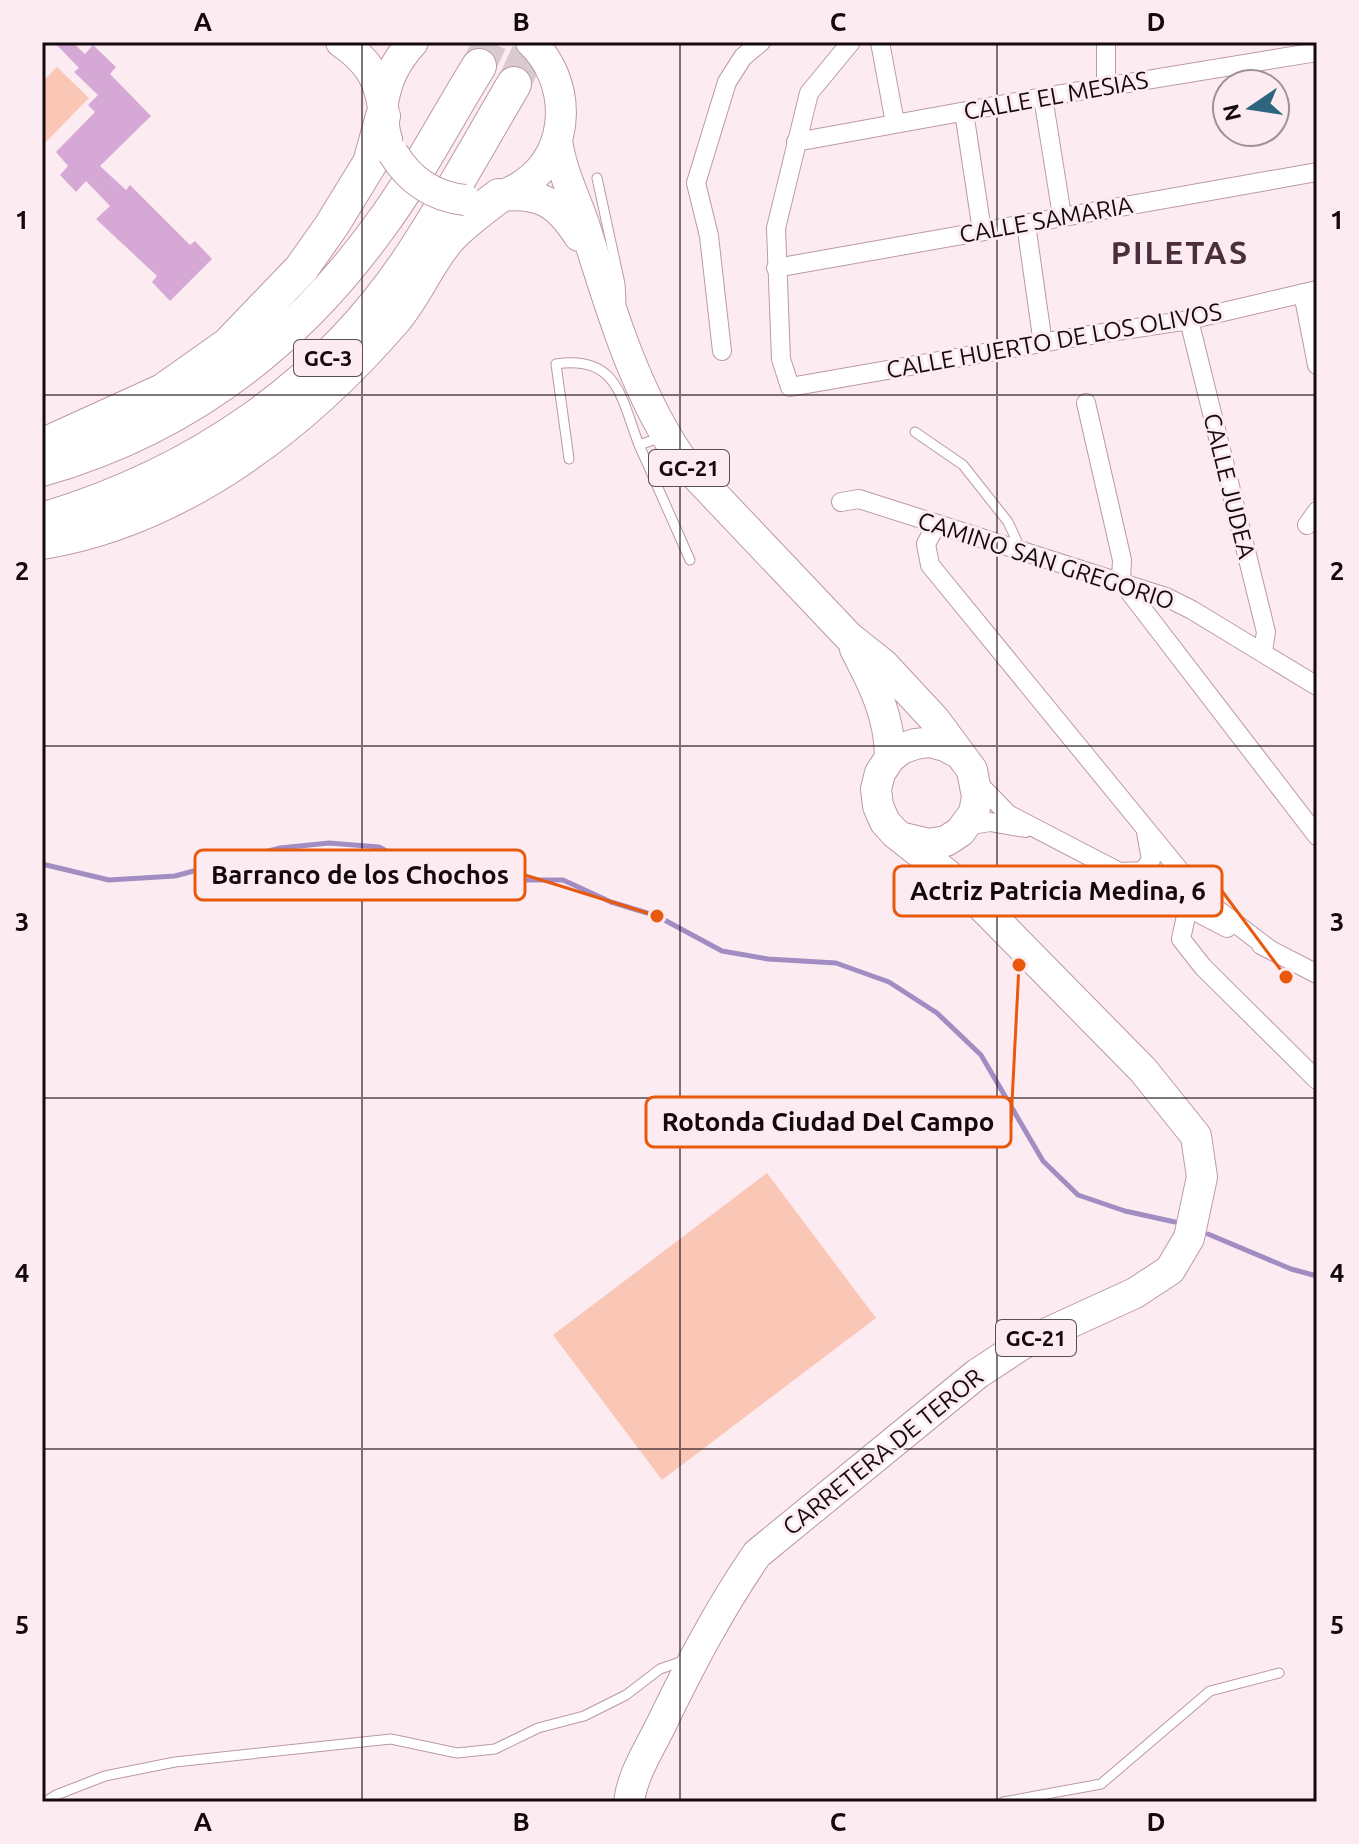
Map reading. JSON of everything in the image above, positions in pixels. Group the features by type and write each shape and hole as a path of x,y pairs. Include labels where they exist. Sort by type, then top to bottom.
{"highway":[{"name":"GC-3","path":"42,469 76,460 191,405 245,370 301,322 346,272 382,224 479,66"},
{"name":"GC-3","path":"42,520 90,506 152,480 214,447 267,410 330,356 414,253 514,84"},
{"path":"42,446 163,391 228,345 301,269 332,225 370,163 383,110"},
{"path":"42,542 106,527 159,506 234,464 288,425 347,370 396,317 459,227 501,196"}],"main road":[{"name":"GC-21","path":"341,42 368,63 378,85 385,133 393,153 410,176 430,190 453,199 478,201 527,195 552,204 570,222 593,258"},
{"path":"383,110 386,82 398,59 413,42"},
{"name":"GC-21","path":"501,196 526,183 545,164 557,140 562,116 560,91 550,55 531,42"},
{"name":"GC-21","path":"557,140 561,165 623,336 652,440 684,463 849,637 894,675 935,720 972,770 976,781"},
{"name":"GC-21","path":"849,637 875,687 890,738 890,758 880,773 876,789 881,814 896,834 962,886"},
{"path":"890,758 901,749 930,742 958,753"},
{"path":"896,834 912,842 929,844 946,841 963,829 974,813 976,781"},
{"path":"962,886 959,852 963,829"},
{"name":"CARRETERA DE TEROR","path":"629,1802 638,1772 694,1658 731,1592 757,1554 977,1374 1021,1345 1135,1293 1159,1278 1170,1270 1189,1238 1202,1177 1196,1136 1143,1070 962,886"}],"street":[{"path":"722,351 709,236 696,183 727,82 743,57 761,42"},
{"path":"776,268 776,228 809,93 851,42"},
{"path":"880,42 895,123"},
{"path":"1106,42 1106,86"},
{"name":"CALLE EL MESIAS","path":"796,142 1106,86 1317,52"},
{"path":"1043,97 1062,216"},
{"path":"964,112 982,231"},
{"name":"CALLE SAMARIA","path":"776,268 1317,172"},
{"path":"1026,224 1043,344"},
{"name":"CALLE HUERTO DE LOS OLIVOS","path":"776,268 781,359 790,387 1189,320 1310,292"},
{"path":"1310,292 1317,365"},
{"name":"CALLE JUDEA","path":"1189,320 1266,632 1263,651"},
{"path":"1086,403 1122,560 1121,581 1317,836"},
{"name":"CAMINO SAN GREGORIO","path":"841,502 859,499 1121,581 1192,610 1317,686"},
{"path":"936,525 926,544 930,565 1146,831 1213,906 1269,949"},
{"path":"1175,650 1171,625 1178,612 1192,610"},
{"path":"976,781 1008,814 1317,974"},
{"path":"963,829 990,822 1039,831"},
{"path":"1116,872 1143,871 1151,860 1146,831"},
{"path":"1188,907 1181,939 1203,967 1317,1080"}],"lane":[{"path":"597,178 620,284 623,336"},
{"path":"569,459 556,364 579,361 597,367 617,386 652,440 690,560"},
{"path":"915,432 963,465 1008,522 1021,550"},
{"path":"45,1802 105,1776 191,1760 391,1739 457,1753 495,1749 538,1728 584,1716 626,1695 660,1669 694,1658"},
{"path":"1003,1802 1101,1784 1210,1691 1279,1673"}],"shaded area":[{"path":"57,67 89,98 42,146 42,82"},
{"path":"767,1173 876,1318 662,1480 553,1335"}],"building":[{"path":"54,42 72,42 85,54 93,45 116,67 110,74 151,116 100,166 126,190 130,185 190,245 195,241 212,259 170,301 152,282 157,276 96,219 110,206 86,181 76,192 60,175 68,166 56,152 95,112 88,105 98,95 74,72 79,68"}],"waterway":[{"path":"42,864 109,880 175,876 280,848 329,843 379,847 439,879 472,886 505,880 563,880 611,902 657,916 722,951 768,959 836,963 889,982 937,1013 981,1055 1043,1161 1078,1195 1125,1211 1175,1222"},
{"path":"1208,1234 1291,1269 1317,1276"}],"tunnel":[{"path":"479,66 490,42"},
{"path":"514,84 533,42"}],"place":[{"name":"Barranco de los Chochos","path":"657,916"},
{"name":"Rotonda Ciudad Del Campo","path":"1019,965"},
{"name":"Actriz Patricia Medina, 6","path":"1286,977"}],"district":[{"name":"PILETAS","path":"1180,253"}]}
